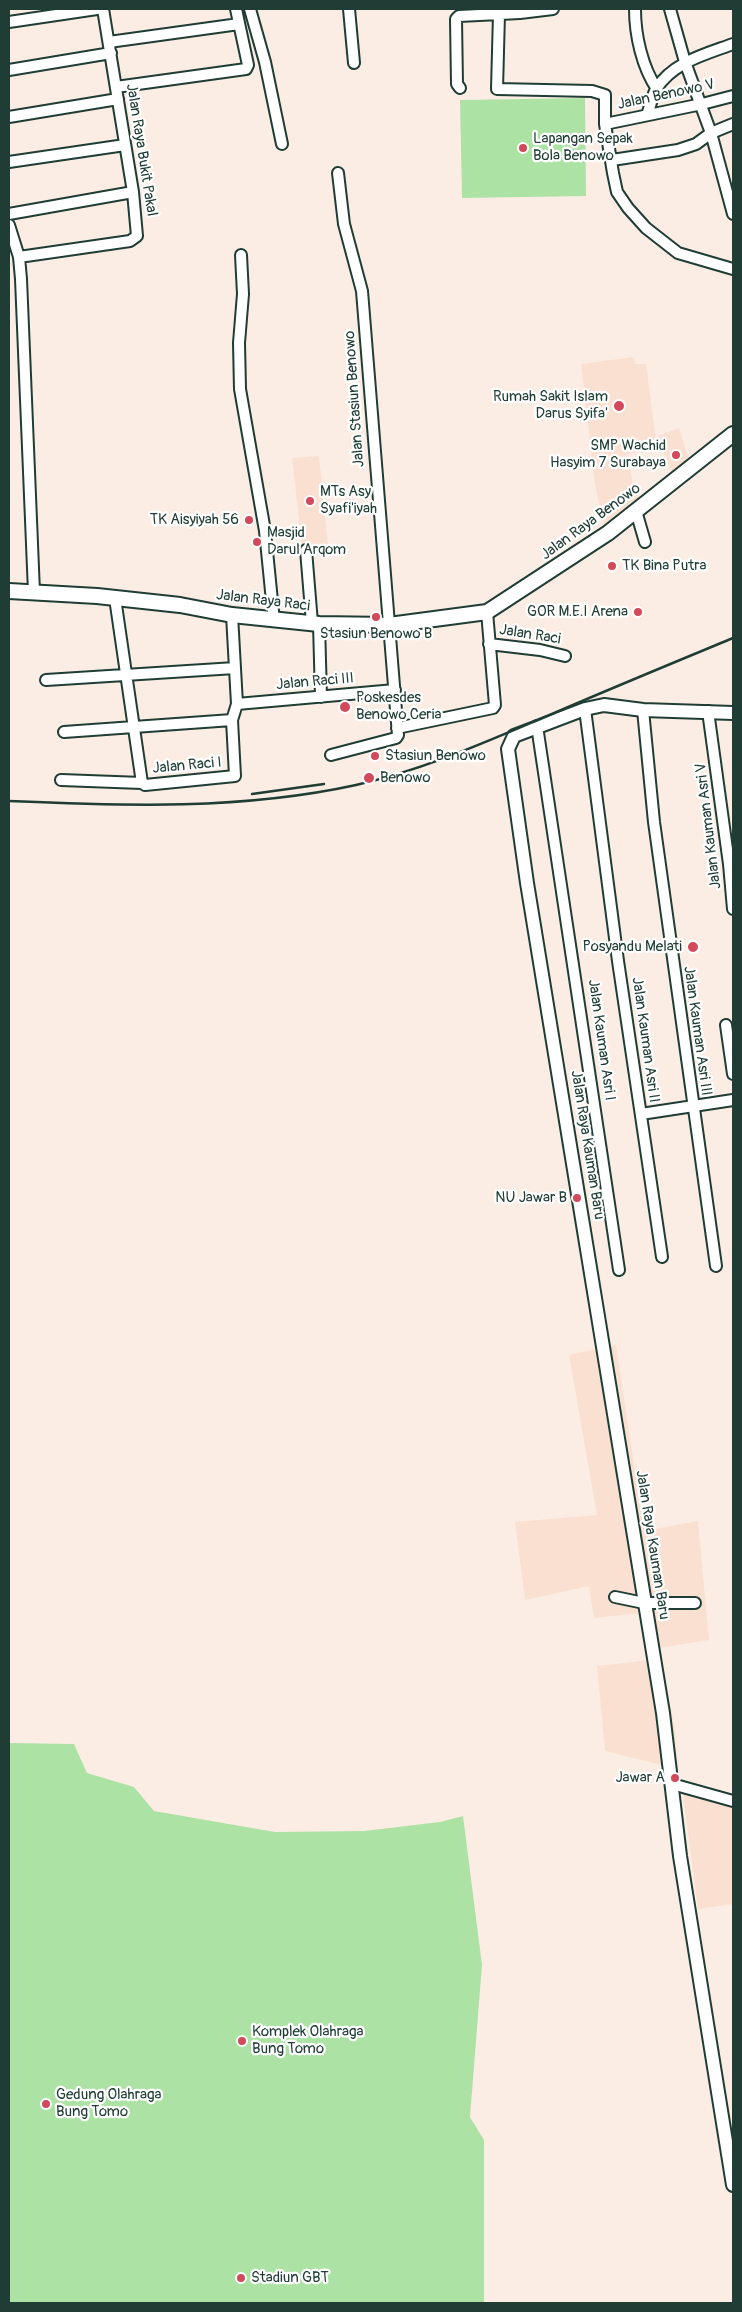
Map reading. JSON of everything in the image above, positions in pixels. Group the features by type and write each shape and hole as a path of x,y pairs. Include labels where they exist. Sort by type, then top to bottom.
{"main road":[{"name":"Jalan Raya Benowo","path":"487,612 599,540 733,434"},
{"name":"Jalan Raya Raci","path":"9,591 180,604 232,615 316,624 389,625 487,612"}],"street":[{"path":"9,22 97,9"},
{"name":"Jalan Raya Bukit Pakal","path":"19,257 135,239 138,232 103,9"},
{"path":"116,87 246,69 248,65 236,9"},
{"path":"250,9 265,62 282,144"},
{"path":"349,9 354,63"},
{"path":"460,88 456,84 456,19 462,14 499,14 553,9"},
{"path":"635,9 640,48 650,79 657,89"},
{"path":"670,9 685,62 702,104 733,212"},
{"path":"499,14 497,89 592,91 605,95 605,124 617,192 646,228 678,253 733,269"},
{"path":"109,42 240,24"},
{"path":"647,115 657,89 674,70 685,62 733,44"},
{"path":"9,70 110,53"},
{"name":"Jalan Benowo V","path":"605,124 733,96"},
{"path":"9,117 118,99"},
{"path":"612,160 678,150 696,144 711,133 733,124"},
{"path":"9,162 125,145"},
{"name":"Jalan Stasiun Benowo","path":"338,173 344,224 362,291 397,728"},
{"path":"9,214 132,192"},
{"path":"9,225 19,257 34,592"},
{"path":"241,255 243,294 239,351 240,390 265,532 274,620"},
{"path":"636,511 645,542"},
{"path":"306,550 316,624 321,697"},
{"name":"Jalan Raci I","path":"115,598 142,783 145,785 234,777 232,720 237,704 232,615"},
{"name":"Jalan Raci","path":"397,728 493,708 496,703 487,612"},
{"name":"Jalan Raci","path":"489,644 540,650 565,656"},
{"path":"46,680 234,668"},
{"name":"Jalan Raci III","path":"237,704 395,690"},
{"name":"Jalan Raya Kauman Baru","path":"733,713 643,710 613,705 585,709 514,736 509,744 508,760 663,1713 680,1856 733,2185"},
{"name":"Jalan Kauman Asri II","path":"585,709 662,1257"},
{"name":"Jalan Kauman Asri III","path":"643,710 654,822 692,1106 716,1266"},
{"name":"Jalan Kauman Asri V","path":"708,711 724,819 733,909"},
{"path":"64,732 232,720"},
{"name":"Jalan Kauman Asri I","path":"538,726 619,1270"},
{"path":"331,754 396,738 398,735 397,728"},
{"path":"60,780 142,783"},
{"path":"726,1025 733,1074"},
{"path":"641,1114 733,1100"},
{"path":"615,1597 644,1603 695,1603"},
{"path":"672,1784 733,1801"}],"shaded area":[{"name":"Rumah Sakit Islam Darus Syifa'","path":"634,357 635,364 646,364 657,448 627,454 634,489 642,504 605,530 595,485 581,364"},
{"name":"SMP Wachid Hasyim 7 Surabaya","path":"679,428 690,463 672,474 658,436"},
{"name":"MTs Asy Syafi'iyah","path":"319,456 328,544 302,546 292,458"},
{"path":"616,1345 644,1531 698,1521 709,1640 659,1648 675,1730 678,1769 605,1751 597,1666 650,1660 640,1613 594,1618 589,1586 525,1600 515,1522 597,1515 569,1355"},
{"path":"683,1794 733,1805 733,1904 698,1909"}],"green space":[{"name":"Lapangan Sepak Bola Benowo","path":"585,98 586,196 462,198 460,100"},
{"name":"Komplek Olahraga Bung Tomo","path":"9,1743 74,1744 87,1773 134,1787 154,1811 275,1832 364,1831 440,1822 463,1816 482,1965 470,2117 484,2140 484,2303 9,2303"}],"railway":[{"path":"9,801 140,805 227,802 270,799 356,785 381,779 455,754 733,638"},
{"path":"252,794 324,784"}],"place":[{"name":"Lapangan Sepak Bola Benowo","path":"523,148"},
{"name":"Rumah Sakit Islam Darus Syifa'","path":"619,406"},
{"name":"SMP Wachid Hasyim 7 Surabaya","path":"676,455"},
{"name":"MTs Asy Syafi'iyah","path":"310,501"},
{"name":"TK Aisyiyah 56","path":"249,520"},
{"name":"Masjid Darul Arqom","path":"257,542"},
{"name":"TK Bina Putra","path":"612,566"},
{"name":"GOR M.E.I Arena","path":"638,612"},
{"name":"Stasiun Benowo B","path":"376,617"},
{"name":"Poskesdes Benowo Ceria","path":"345,707"},
{"name":"Stasiun Benowo","path":"375,756"},
{"name":"Benowo","path":"369,778"},
{"name":"Posyandu Melati","path":"693,947"},
{"name":"NU Jawar B","path":"577,1198"},
{"name":"Jawar A","path":"675,1778"},
{"name":"Komplek Olahraga Bung Tomo","path":"242,2041"},
{"name":"Gedung Olahraga Bung Tomo","path":"46,2104"},
{"name":"Stadiun GBT","path":"241,2278"}]}
